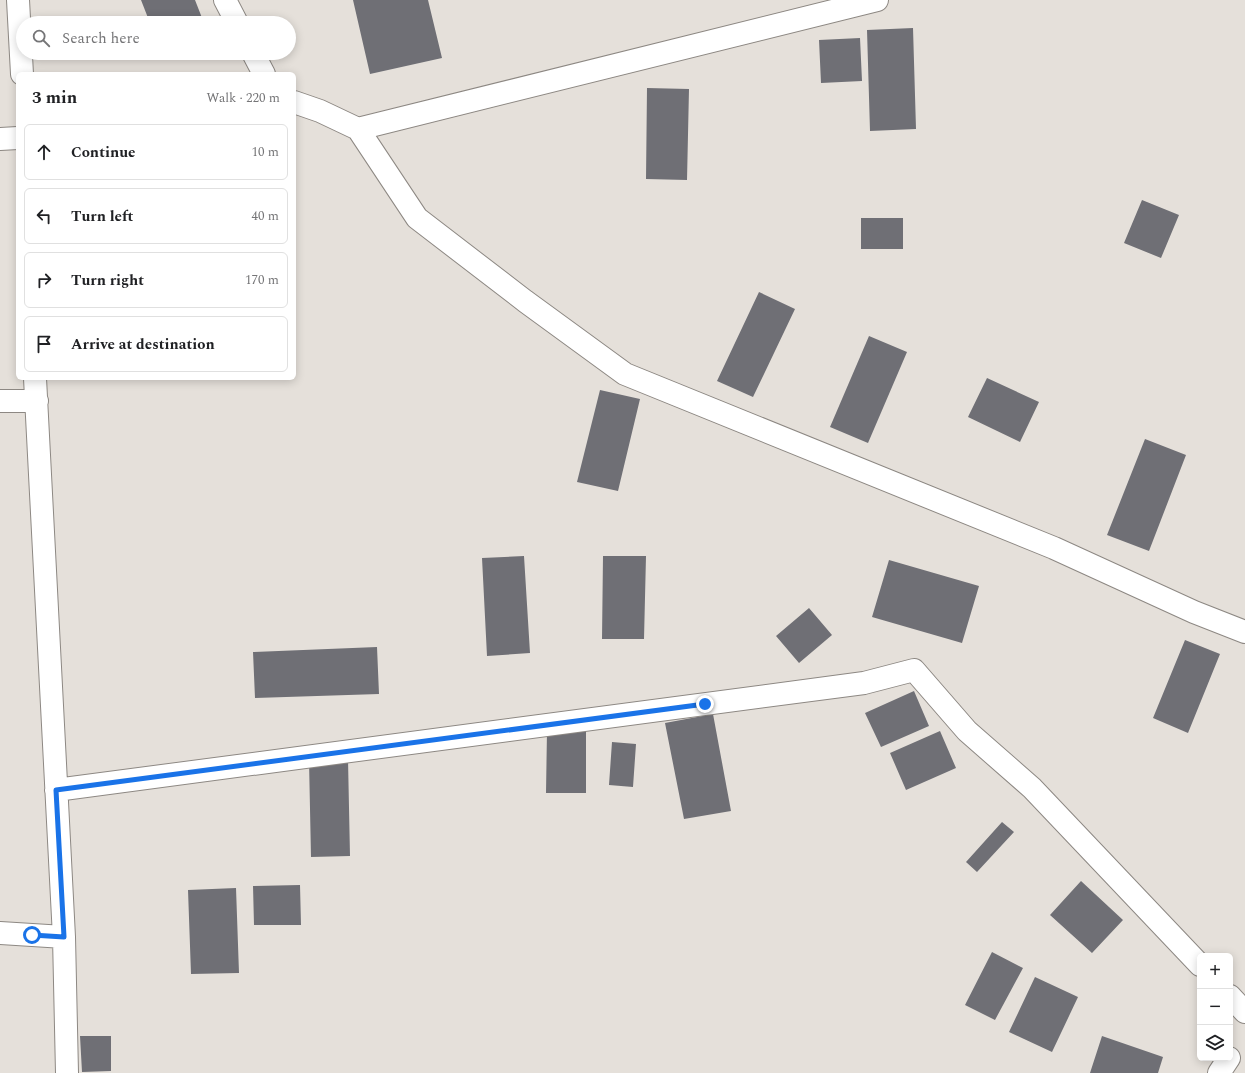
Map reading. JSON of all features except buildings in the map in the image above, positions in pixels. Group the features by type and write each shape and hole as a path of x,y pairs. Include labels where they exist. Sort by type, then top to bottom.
{"street":[{"path":"18,0 19,16"},
{"path":"225,0 233,16"},
{"path":"358,129 877,0"},
{"path":"21,60 22,72"},
{"path":"257,60 263,72"},
{"path":"296,103 320,111 358,129 417,218 525,301 625,374 1054,548 1194,612 1245,632"},
{"path":"0,139 16,138"},
{"path":"35,380 64,937 67,1073"},
{"path":"0,401 37,401"},
{"path":"56,790 864,683 914,670 967,732 1032,788 1197,962"},
{"path":"0,933 64,937"},
{"path":"1233,999 1245,1012"},
{"path":"1219,1073 1227,1061"}],"route":[{"path":"32,935 64,937 56,790 705,704"}]}
